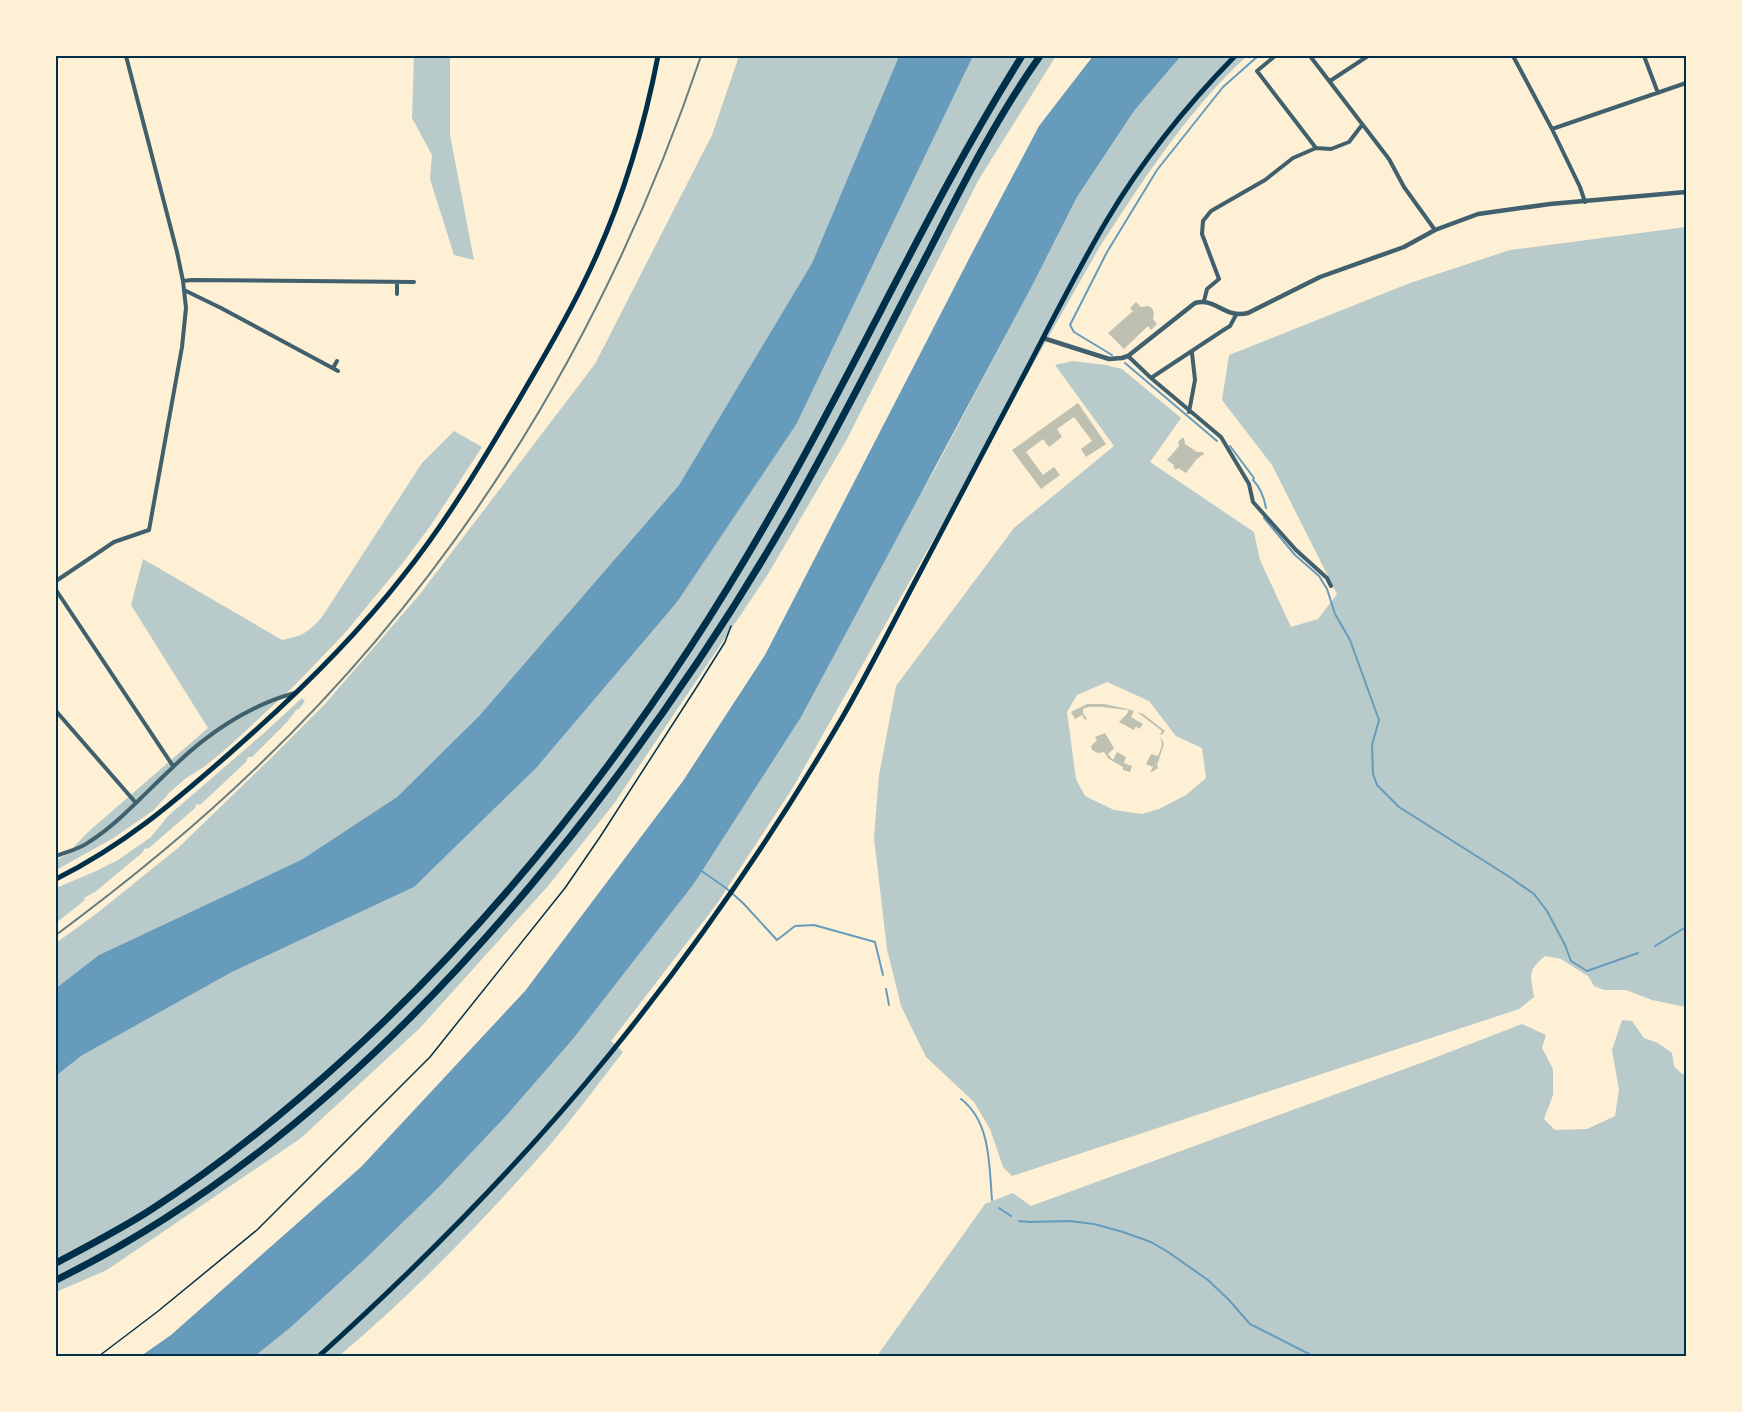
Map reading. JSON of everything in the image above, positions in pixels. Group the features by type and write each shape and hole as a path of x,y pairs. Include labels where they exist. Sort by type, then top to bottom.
{"highway":[{"path":"56,1263 149,1212 201,1177 283,1112 367,1039 410,996 523,872 628,736 707,620 806,452 966,149 1022,56"},
{"path":"56,1280 111,1252 166,1218 250,1159 294,1123 427,1001 496,927 561,849 641,745 754,573 821,456 978,157 1040,56"}],"main road":[{"path":"56,879 102,854 157,816 249,736 295,693 378,607 423,550 495,441 586,279 624,187 641,131 658,56"},
{"path":"319,1356 374,1307 452,1230 540,1134 609,1055 746,872 842,718 1108,219 1140,169 1194,101 1235,56"}],"street":[{"path":"56,580 114,542 149,530 182,347 186,308 183,282 168,214 126,56"},
{"path":"1275,56 1257,71 1316,148"},
{"path":"1310,56 1389,159 1404,187 1435,230"},
{"path":"1330,81 1368,56"},
{"path":"1514,56 1552,129 1585,202"},
{"path":"1644,56 1658,93"},
{"path":"1552,129 1686,83"},
{"path":"1204,302 1207,290 1219,279 1202,234 1203,221 1211,212 1265,180 1293,158 1316,148 1331,149 1349,142 1362,125"},
{"path":"1043,338 1109,359 1122,358 1128,356 1196,303 1214,304 1236,315 1248,314 1320,278 1404,247 1435,230 1486,213 1550,204 1686,192"},
{"path":"183,282 192,280 414,282"},
{"path":"397,282 397,294"},
{"path":"184,290 335,370 337,361"},
{"path":"1151,378 1230,326 1236,315"},
{"path":"1190,409 1195,380 1192,353"},
{"path":"1128,356 1221,437 1249,484 1253,502 1296,550 1327,578 1331,586"},
{"path":"56,590 173,766"},
{"path":"56,856 88,843 136,803 173,766 210,736 275,698 295,693"},
{"path":"56,711 136,803"}],"path":[{"path":"99,1356 257,1230 430,1057 565,888 725,642 733,619"}],"shaded area":[{"path":"414,56 450,56 450,135 474,260 454,255 430,179 432,155 412,118"},
{"path":"739,56 899,56 812,263 679,485 479,716 397,797 301,860 99,955 56,988 56,943 178,848 325,704 420,594 595,364 712,135"},
{"path":"973,56 1056,56 979,179 846,441 768,574 613,805 548,886 419,1029 301,1138 107,1270 56,1292 56,1076 81,1056 232,972 414,887 797,423"},
{"path":"1181,56 1247,56 1225,77 1185,123 1149,172 1099,248 792,789 716,905 611,1041 623,1052 557,1136 488,1214 415,1287 339,1356 255,1356 291,1327 438,1188 506,1116 573,1039 693,885 935,469 1077,197 1134,111"},
{"path":"1686,227 1686,1007 1652,1000 1626,990 1604,990 1594,986 1588,976 1561,959 1545,956 1532,970 1534,997 1519,1009 1012,1176 1003,1167 990,1129 974,1102 926,1057 901,1006 887,949 874,838 879,775 896,686 1014,528 1114,446 1055,365 1073,361 1122,369 1181,418 1150,462 1254,532 1260,560 1291,627 1318,619 1337,594 1272,465 1222,400 1229,355 1410,283 1510,250","holes":["1107,682 1149,701 1176,736 1202,748 1206,778 1186,795 1159,809 1142,814 1114,810 1085,796 1076,779 1067,712 1077,695"]},
{"path":"454,431 482,447 431,525 344,634 295,685 226,749 186,778 154,810 112,839 56,870 56,860 67,854 88,832 208,728 131,605 143,559 282,640 300,635 313,627 322,617 422,463"},
{"path":"302,698 305,701 287,722 200,805 197,804 149,848 144,849 56,923 56,888 118,860 151,837 168,816"},
{"path":"1622,1020 1632,1021 1644,1038 1658,1043 1672,1053 1674,1066 1682,1074 1686,1073 1686,1356 877,1356 985,1204 1013,1193 1031,1206 1522,1024 1546,1035 1542,1048 1553,1069 1553,1095 1544,1119 1555,1130 1587,1129 1615,1116 1619,1090 1612,1050"}],"water":[{"path":"899,56 973,56 797,423 677,602 536,768 414,887 232,972 81,1056 56,1076 56,988 99,955 301,860 397,797 479,716 679,485 812,263"},
{"path":"1093,56 1181,56 1134,111 1077,197 1031,288 801,717 693,885 573,1039 506,1116 438,1188 291,1327 255,1356 141,1356 171,1335 361,1167 525,991 683,781 765,655 1039,126"}],"building":[{"path":"1136,302 1141,307 1152,308 1153,319 1157,324 1151,330 1148,326 1124,349 1108,333 1133,311 1130,308"},
{"path":"1078,403 1106,444 1086,457 1081,449 1092,441 1074,417 1057,429 1062,437 1049,447 1043,439 1026,452 1043,475 1054,467 1060,475 1041,489 1012,450"},
{"path":"1182,438 1185,444 1204,454 1186,473 1178,468 1176,470 1174,465 1167,460 1179,446 1178,442"},
{"path":"1087,704 1104,704 1128,709 1088,707 1083,709 1087,719 1085,720 1082,715 1075,719 1071,712"},
{"path":"1129,709 1134,711 1131,717 1143,724 1139,729 1136,726 1134,730 1119,722"},
{"path":"1137,712 1165,731 1162,735 1160,734 1162,731"},
{"path":"1105,733 1114,748 1108,754 1113,760 1117,752 1126,757 1124,763 1132,766 1130,772 1123,770 1123,767 1109,759 1104,752 1098,753 1092,750 1091,746 1097,740 1095,737"},
{"path":"1160,736 1164,744 1158,768 1150,773 1153,767 1146,764 1151,754 1158,756 1162,745"}],"waterway":[{"path":"1112,355 1074,332 1070,325 1107,252 1157,170 1223,87 1258,56"},
{"path":"1125,363 1217,441"},
{"path":"1230,446 1254,478 1253,480 1262,493 1266,508"},
{"path":"1264,518 1295,555 1319,576 1327,589 1335,614 1350,640 1379,720 1372,745 1373,774 1377,785 1399,807 1534,894 1547,911 1571,961 1587,971 1638,953"},
{"path":"700,870 743,903 777,940 795,926 814,925 875,942 883,975"},
{"path":"1655,946 1686,927"},
{"path":"886,989 889,1005"},
{"path":"961,1099 978,1120 987,1145 992,1200"},
{"path":"999,1208 1011,1216"},
{"path":"1019,1221 1070,1221 1094,1224 1151,1242 1208,1280 1250,1324 1313,1356"}],"railway":[{"path":"56,935 159,854 257,767 332,690 401,610 465,526 522,439 575,348 622,254 664,156 701,56"}]}
